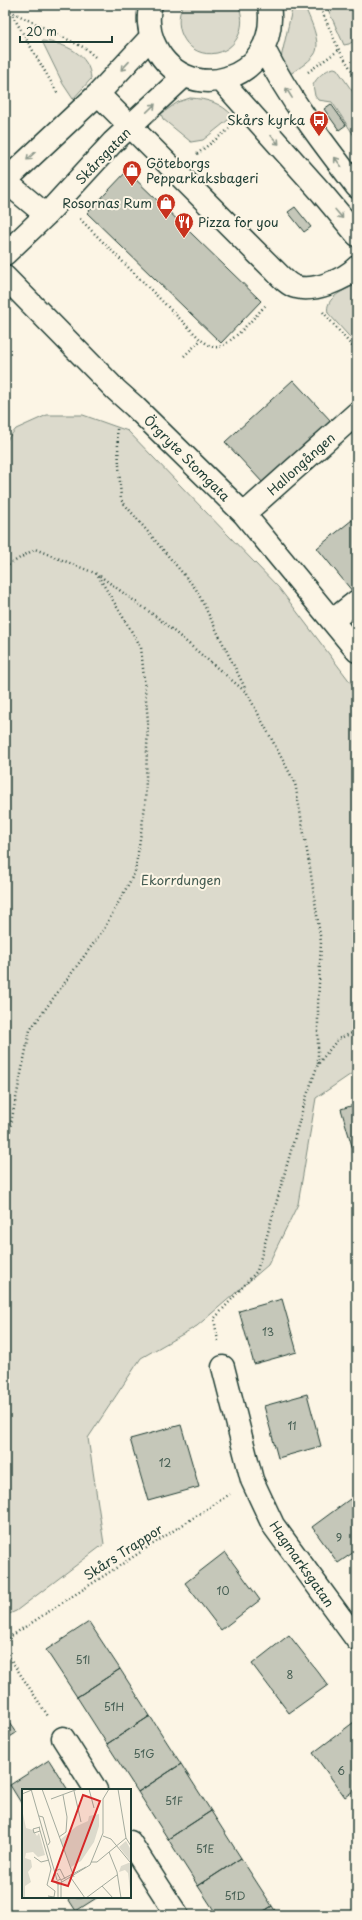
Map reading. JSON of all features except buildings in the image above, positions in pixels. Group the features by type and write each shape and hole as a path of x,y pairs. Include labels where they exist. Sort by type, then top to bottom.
{"street":[{"path":"151,5 149,23 151,38 164,60 184,76 202,80 221,80 238,74 253,64 264,49 271,28 270,5"},
{"path":"46,215 5,181 98,94 151,38"},
{"path":"264,49 301,114 357,187"},
{"name":"Skårsgatan","path":"5,254 46,215 113,142 184,76"},
{"path":"221,80 321,192 357,236"},
{"path":"98,94 271,268 294,287 311,288 337,280 357,267"},
{"name":"Örgryte Stomgata","path":"5,277 116,390 244,514 333,620 357,651"},
{"name":"Hallongången","path":"244,514 357,413"},
{"path":"333,620 357,601"},
{"name":"Hagmarksgatan","path":"223,1367 252,1480 273,1525 357,1640"},
{"path":"63,1738 95,1789"},
{"path":"131,1844 177,1915"}],"path":[{"path":"319,5 339,50 357,79"},
{"path":"5,6 10,11 56,91 63,99"},
{"path":"10,11 85,48 114,76"},
{"path":"78,217 201,340 211,346 219,347 238,334 266,305"},
{"path":"184,356 201,340"},
{"path":"116,390 121,500 196,589 247,693 295,783 321,942 318,1004 318,1064 305,1101 257,1271 214,1319 223,1367"},
{"path":"5,567 35,549 98,574 158,618 247,693"},
{"path":"5,1152 30,1030 104,929 135,872 145,806 148,720 141,647 98,574"},
{"path":"318,1064 338,1040 357,1031"},
{"name":"Skårs Trappor","path":"5,1640 252,1480"},
{"path":"5,1651 63,1738"}],"green space":[{"path":"183,5 238,5 242,19 239,34 236,40 231,46 217,53 207,54 190,47 181,32 179,23"},
{"path":"293,5 304,5 312,23 317,44 314,55 302,66 287,76 281,58"},
{"path":"326,5 357,5 357,39 344,45"},
{"path":"42,41 59,44 75,51 90,70 91,79 73,99 63,84"},
{"path":"334,68 337,69 357,98 357,140 332,102 318,100 315,96 313,85 315,82 324,72"},
{"path":"190,98 214,102 233,116 203,140 191,142 163,119 161,114 178,102"},
{"path":"357,285 357,345 328,313 328,308 329,303 336,295"},
{"name":"Ekorrdungen","path":"47,415 83,415 128,431 279,588 357,691 357,1070 316,1098 298,1204 268,1265 197,1326 141,1358 88,1438 104,1544 16,1611 5,1616 5,442 16,429"}],"place":[{"name":"Skårs kyrka","path":"319,137"},
{"name":"Göteborgs Pepparkaksbageri","path":"132,187"},
{"name":"Rosornas Rum","path":"166,220"},
{"name":"Pizza for you","path":"184,239"}]}
